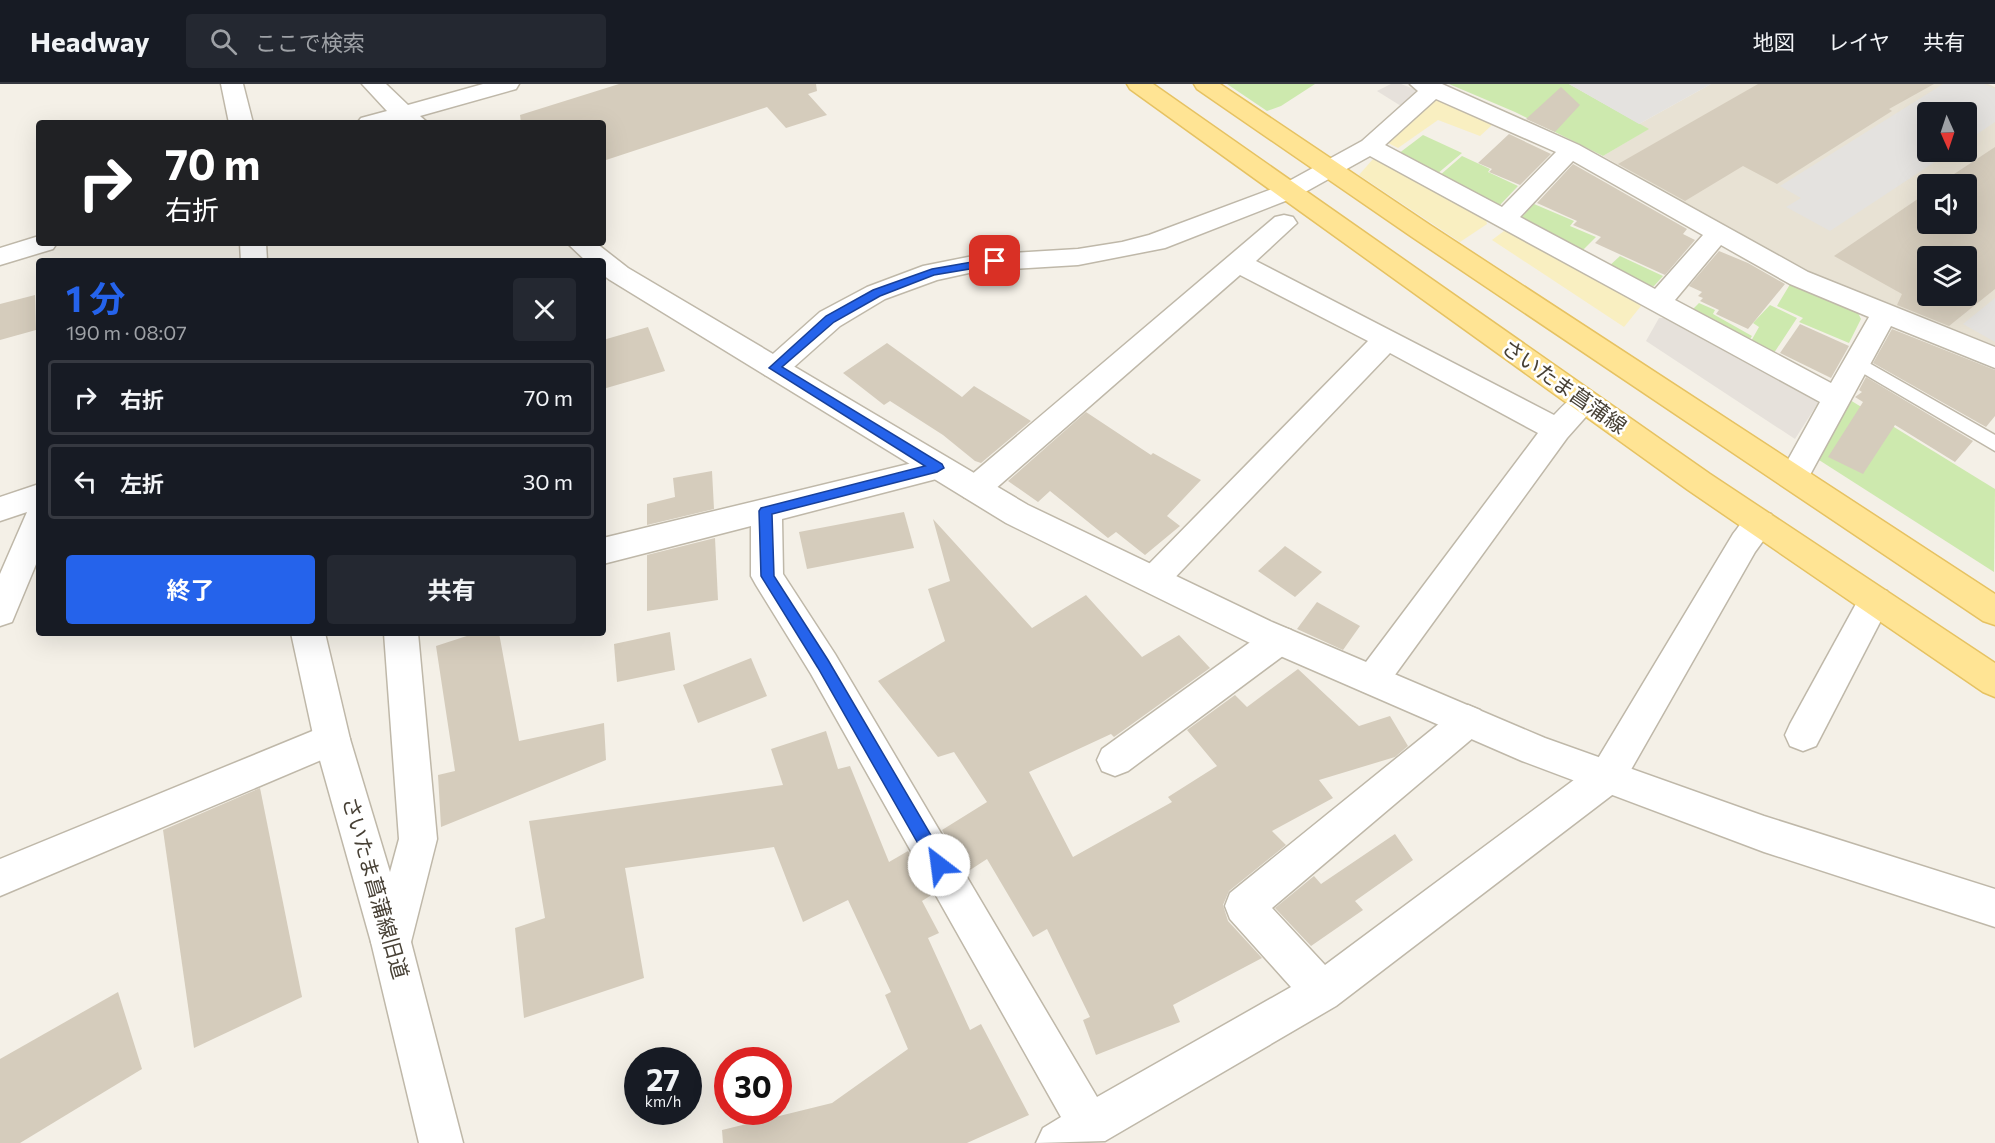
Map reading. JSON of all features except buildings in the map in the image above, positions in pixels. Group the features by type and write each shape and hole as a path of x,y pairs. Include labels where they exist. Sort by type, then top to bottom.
{"main road":[{"name":"さいたま菖蒲線","path":"1138,84 1585,402 1995,682"},
{"path":"1205,84 1329,170 1995,611"}],"street":[{"path":"232,84 240,120"},
{"path":"373,84 410,118"},
{"path":"394,120 410,118 508,84"},
{"path":"774,368 830,319 876,293 932,272 978,263 1078,257 1122,250 1156,242 1288,191 1370,146 1428,87 1570,150 1799,278 1995,358"},
{"path":"1370,146 1837,399"},
{"path":"1504,219 1570,150"},
{"path":"975,489 1284,224"},
{"path":"1657,303 1718,233"},
{"path":"0,257 36,246"},
{"path":"584,246 599,258"},
{"path":"606,263 620,274 937,468 1017,514 1279,640 1535,750 1607,777 1764,834 1995,908"},
{"path":"1238,263 1557,430"},
{"path":"1794,476 1837,399 1855,361 1884,314"},
{"path":"1153,580 1387,339"},
{"path":"1372,680 1557,430 1585,402"},
{"path":"606,550 937,468"},
{"path":"0,509 36,497"},
{"path":"766,511 767,576 823,664 1074,1134 1322,992 1607,777 1744,543 1760,523"},
{"path":"0,612 36,526"},
{"path":"1803,735 1875,601"},
{"name":"さいたま菖蒲線旧道","path":"309,636 332,740 391,942 441,1143"},
{"path":"391,942 418,839 401,636"},
{"path":"1114,760 1279,640"},
{"path":"1322,992 1244,906 1468,721"},
{"path":"0,878 332,740"}],"lane":[{"path":"1855,361 1995,444"}],"shaded area":[{"path":"1391,84 1401,84 1414,89 1417,94 1401,106 1377,91"},
{"path":"1569,84 1711,84 1639,124"},
{"path":"1711,84 1988,84 1995,87 1995,350 1812,277 1603,156 1648,129 1639,124"},
{"path":"1943,84 1984,84 1995,89 1995,122 1977,134 1977,102 1917,102 1917,162 1935,162 1830,231 1786,207 1801,198 1780,186"},
{"path":"1995,298 1995,342 1963,324"},
{"path":"1659,318 1673,318 1811,393 1818,403 1795,439 1646,341"}],"green space":[{"path":"1227,84 1315,84 1281,106 1267,111"},
{"path":"1449,84 1569,84 1649,129 1603,156 1515,112"},
{"path":"1423,135 1462,153 1437,174 1398,154"},
{"path":"1462,156 1490,169 1488,172 1518,186 1500,205 1492,205 1439,176"},
{"path":"1534,204 1574,221 1570,226 1596,237 1579,254 1521,218"},
{"path":"1620,256 1663,276 1654,286 1641,285 1607,268"},
{"path":"1792,281 1856,309 1861,319 1849,343 1799,322 1803,318 1777,306"},
{"path":"1699,303 1715,310 1713,314 1752,336 1748,342 1690,312"},
{"path":"1770,305 1797,318 1772,356 1750,343 1759,327 1753,323"},
{"path":"1850,400 1995,489 1994,572 1819,460"}],"sand":[{"path":"1437,99 1492,125 1480,136 1438,120 1398,148 1386,142"},
{"path":"1373,159 1485,216 1487,224 1460,242 1359,175"},
{"path":"1504,231 1513,232 1637,299 1641,306 1624,327 1492,240"}],"route":[{"path":"939,865 823,664 767,576 766,511 937,468 774,368 830,319 876,293 932,272 995,261"}]}
